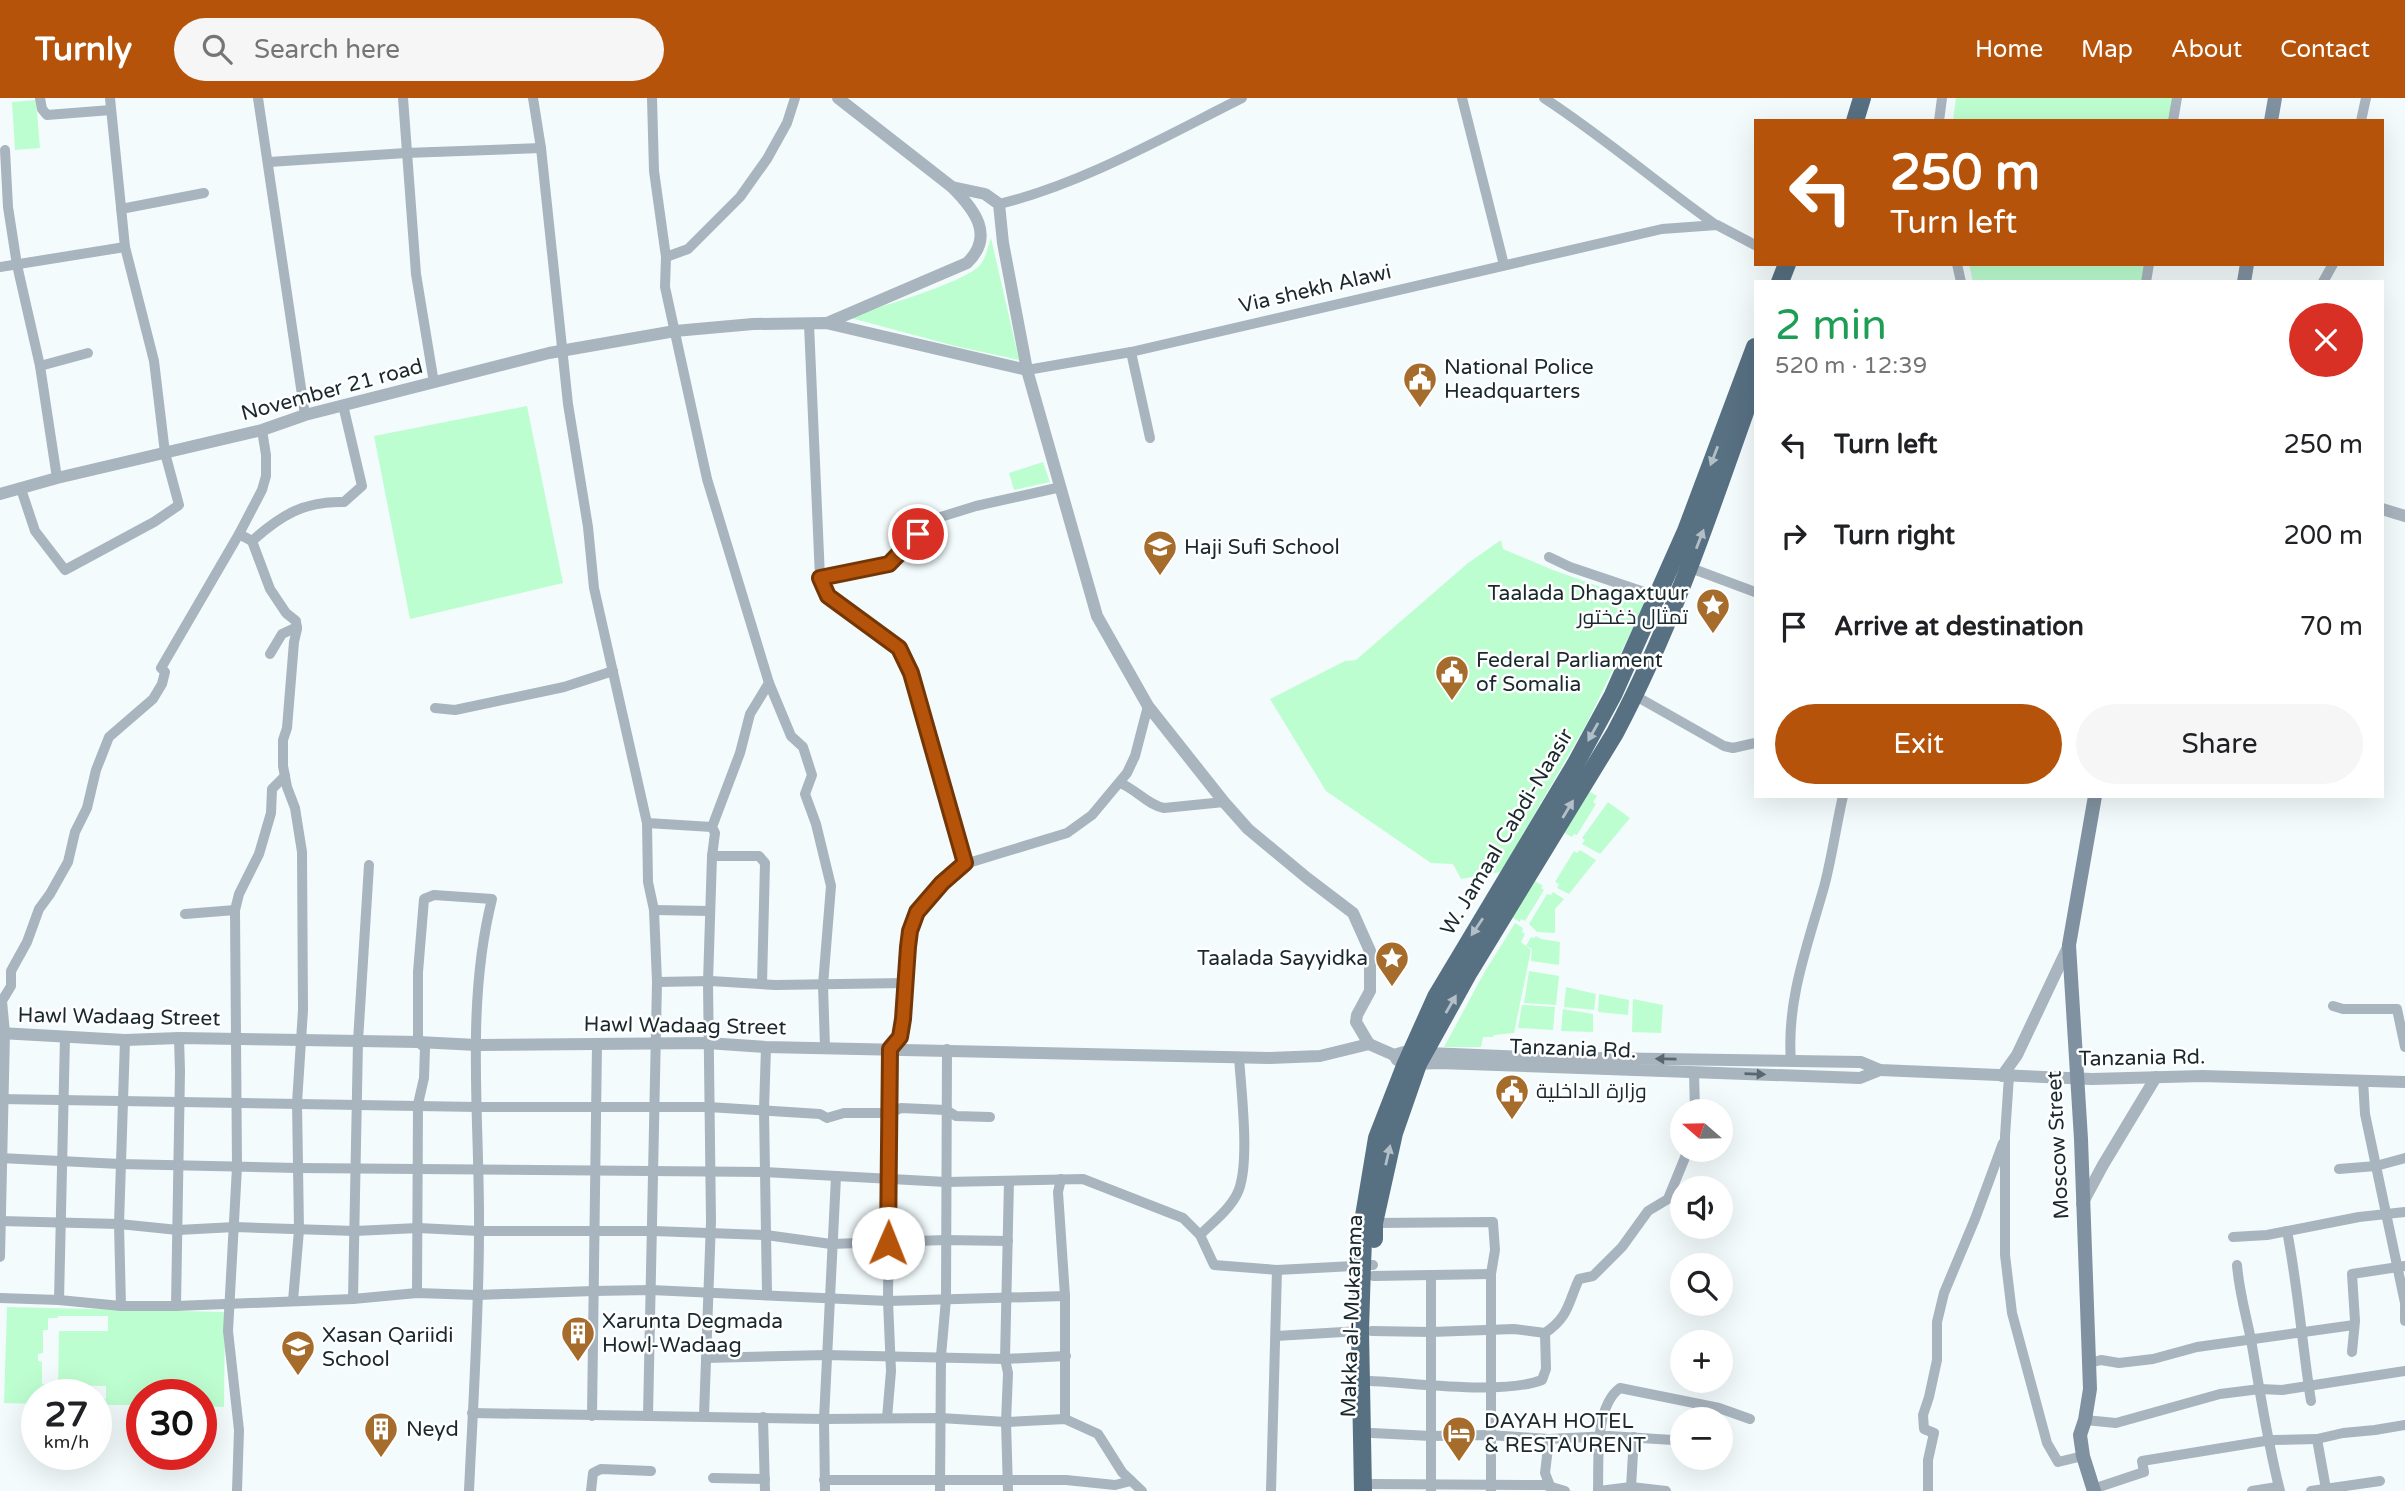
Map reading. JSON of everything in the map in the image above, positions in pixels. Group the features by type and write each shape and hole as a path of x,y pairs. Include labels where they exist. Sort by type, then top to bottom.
{"highway":[{"path":"1844,119 1850,98"},
{"path":"1856,119 1862,98"},
{"name":"W. Jamaal Cabdi-Naasir","path":"1410,1058 1500,906 1614,695 1686,531 1754,350"},
{"name":"W. Jamaal Cabdi-Naasir","path":"1500,906 1615,733 1634,695 1688,567 1754,387"},
{"path":"1643,631 1662,633"},
{"name":"Makka al-Mukarama","path":"1370,1489 1366,1331 1369,1269 1374,1223 1410,1058"},
{"name":"Makka al-Mukarama","path":"1369,1269 1364,1216 1377,1138 1410,1058"},
{"name":"Makka al-Mukarama","path":"1366,1331 1371,1381 1370,1489"}],"main road":[{"path":"2271,119 2275,98"},
{"name":"Moscow Street","path":"2093,1490 2080,1435 2090,1390 2081,1139 2068,945 2095,798"}],"street":[{"path":"40,98 42,109 47,116 111,110"},
{"path":"21,489 35,531 65,570 178,507 165,453 154,361 125,247 110,98"},
{"path":"258,98 305,415"},
{"path":"403,98 415,274 434,383"},
{"path":"533,98 541,148 568,404 588,527 594,588 647,823 648,882 654,910 657,982 648,1416"},
{"path":"652,98 654,171 666,257 665,287 707,479 769,683 791,736 803,747 812,775 805,794 816,824 831,886 823,985 825,1047"},
{"path":"666,257 688,249 740,197 767,159 787,123 795,98"},
{"path":"826,323 967,263 976,254 982,241 979,224 970,205 952,187 838,98"},
{"path":"999,204 1028,197 1078,176 1242,98"},
{"path":"1462,98 1504,265"},
{"path":"1544,98 1582,122 1675,197 1717,225 1754,244"},
{"path":"1939,119 1942,98"},
{"path":"2173,119 2177,98"},
{"path":"2361,119 2366,98"},
{"path":"269,162 541,148"},
{"path":"5,150 8,207 17,265 40,366 58,478"},
{"path":"952,187 985,194 999,204 1003,243 1027,370 1097,616 1148,706 1224,802 1248,829 1353,913 1370,951 1370,991 1356,1022 1369,1044"},
{"path":"121,209 204,192"},
{"name":"Via shekh Alawi","path":"1027,370 1131,352 1662,229 1717,225"},
{"path":"0,267 125,247"},
{"path":"826,323 1027,370"},
{"name":"November 21 road","path":"0,494 262,430 305,415 563,351 675,331 752,324 826,323"},
{"path":"809,324 820,578 828,596 899,648 911,673 965,863"},
{"path":"1131,352 1150,438"},
{"path":"40,366 88,353"},
{"path":"252,541 266,528 292,512 318,502 344,502 362,486 344,405"},
{"path":"0,1257 2,1000 11,986 11,971 27,942 39,909 68,862 75,832 87,808 96,771 109,737 153,699 164,679 165,673 160,668 257,500 266,476 262,430"},
{"path":"820,578 889,564 932,520 976,506 1061,487"},
{"path":"2384,510 2405,516"},
{"path":"239,534 252,541 270,589 286,613 296,621 297,627 287,728 283,740 285,776 295,808 302,852 302,1040 297,1103 299,1230 293,1300"},
{"path":"1549,557 1570,567 1657,596"},
{"path":"1688,567 1754,592"},
{"path":"270,653 282,634 297,627"},
{"path":"435,708 455,710 564,687 612,671"},
{"path":"704,1416 710,1234 707,1043 709,911 715,833 712,827 740,753 750,714 769,683"},
{"path":"1634,695 1724,746 1754,743"},
{"path":"887,1418 891,1371 888,1301 890,1049 900,1037 910,931 917,912 942,883 965,863 1066,833 1091,815 1120,783 1135,757 1148,706"},
{"path":"237,1491 239,1430 228,1331 237,1167 235,910 239,894 259,854 271,813 272,789 285,776"},
{"path":"1120,783 1140,793 1155,806 1164,808 1224,802"},
{"path":"1791,1061 1789,1043 1793,1001 1825,885 1843,798"},
{"path":"647,823 712,827"},
{"path":"712,856 759,856 765,863 762,984"},
{"path":"353,1299 358,1041 369,865"},
{"path":"417,1293 418,1104 424,1078 425,1048 418,1042 418,972 424,900 434,895 492,899 485,927 480,974 477,1045 480,1231 469,1491"},
{"path":"185,914 235,910"},
{"path":"654,910 709,911"},
{"path":"2068,945 2006,1076 2005,1255 2012,1313 2047,1443 2058,1462 2083,1456"},
{"path":"657,982 823,985 905,983"},
{"path":"2333,1006 2343,1009 2397,1009 2405,1047"},
{"name":"Hawl Wadaag Street","path":"2,1033 125,1040 179,1038 477,1045 707,1043 1239,1057 1320,1056 1369,1044"},
{"path":"59,1300 63,1223 65,1037"},
{"path":"176,1306 179,1038"},
{"path":"121,1306 119,1224 125,1040"},
{"path":"592,1416 593,1171 597,1043"},
{"name":"Tanzania Rd.","path":"1369,1044 1410,1058 1694,1072 1724,1066 1791,1061 1861,1062 1880,1070 2055,1078 2202,1076 2405,1082"},
{"path":"766,1046 764,1172 767,1295"},
{"path":"939,1486 941,1356 946,1299 944,1240 947,1049"},
{"path":"1200,1235 1226,1210 1237,1195 1242,1182 1244,1157 1239,1057"},
{"name":"Tanzania Rd.","path":"1410,1058 1724,1066 1860,1078 1880,1070"},
{"path":"1694,1072 1695,1099"},
{"path":"2082,1204 2156,1077"},
{"path":"2363,1080 2365,1114 2401,1267 2405,1321"},
{"path":"2,1099 179,1104 708,1107 820,1114 827,1118 844,1114 890,1113 901,1108 946,1110 956,1116 990,1117"},
{"path":"1928,1491 1928,1460 1934,1433 1924,1429 1923,1415 1937,1360 1937,1322 1944,1293 2005,1136"},
{"path":"1,1158 237,1167 593,1171 654,1169 946,1182 1083,1179 1184,1218 1200,1235 1214,1265 1277,1270 1369,1269 1431,1275 1491,1274"},
{"path":"2339,1169 2376,1166 2405,1158"},
{"path":"1276,1336 1366,1331 1514,1329 1545,1333 1565,1316 1579,1279 1593,1276 1622,1247 1648,1211 1668,1199 1683,1162"},
{"path":"836,1177 826,1355 825,1486 1115,1485 1131,1481"},
{"path":"1061,1179 1058,1192 1065,1296 1065,1419"},
{"path":"1007,1486 1008,1373 1005,1359 1009,1181"},
{"path":"2233,1237 2287,1231 2386,1212 2405,1212"},
{"path":"1,1221 119,1224 178,1230 234,1227 299,1230 418,1228 480,1231 653,1231 766,1235 831,1244 1008,1241"},
{"path":"1374,1223 1493,1222 1495,1250 1491,1274 1490,1331 1492,1488"},
{"path":"2287,1231 2311,1401"},
{"path":"2237,1265 2267,1441 2279,1491"},
{"path":"2352,1352 2352,1274 2401,1267"},
{"path":"1272,1491 1277,1270"},
{"path":"1431,1275 1431,1487"},
{"path":"0,1298 121,1306 231,1306 417,1293 477,1295 651,1290 888,1301 1065,1296"},
{"path":"2089,1363 2153,1359 2196,1347 2354,1325"},
{"path":"1371,1381 1490,1387 1528,1385 1542,1380 1546,1368 1545,1333"},
{"path":"706,1358 826,1355 1005,1359 1066,1356"},
{"path":"2085,1420 2116,1423 2220,1394 2282,1390 2405,1371"},
{"path":"1666,1491 1599,1491 1599,1438 1611,1396 1620,1388 1719,1408 1750,1419"},
{"path":"472,1413 824,1419 940,1418 1006,1422 1065,1419 1098,1434 1122,1472 1142,1491"},
{"path":"763,1417 765,1491"},
{"path":"2093,1490 2144,1472 2142,1461 2267,1441 2317,1439 2405,1424"},
{"path":"1372,1433 1670,1440"},
{"path":"1633,1489 1634,1437"},
{"path":"1549,1439 1545,1473 1552,1490"},
{"path":"2317,1439 2326,1489"},
{"path":"591,1491 593,1473 601,1469 651,1471"},
{"path":"713,1478 765,1479"},
{"path":"1370,1489 1545,1485 1552,1490 1565,1491"},
{"path":"2311,1491 2374,1485"},
{"path":"2252,1491 2277,1487 2279,1491"}],"green space":[{"path":"1956,98 2173,98 2169,119 1953,119"},
{"path":"36,100 40,148 15,150 12,102"},
{"path":"991,238 1019,360 847,317 918,295 972,271 983,261"},
{"path":"1969,266 2145,266 2142,280 1973,280"},
{"path":"527,406 563,583 410,619 374,436"},
{"path":"1043,462 1050,482 1014,490 1009,473"},
{"path":"1501,540 1503,549 1645,603 1587,723 1501,872 1461,879 1453,864 1431,863 1326,791 1270,699 1345,661 1356,660 1468,563"},
{"path":"1587,790 1597,796 1593,802 1596,804 1577,835 1572,837 1561,831"},
{"path":"1608,802 1630,818 1600,854 1582,844 1585,840 1582,838"},
{"path":"1580,850 1596,860 1569,894 1557,888 1559,884 1555,882 1574,851 1577,853"},
{"path":"1532,879 1543,886 1541,888 1544,890 1525,921 1521,919 1520,922 1509,916"},
{"path":"1553,892 1564,899 1555,909 1555,933 1537,932 1529,924 1547,894 1551,895"},
{"path":"1515,923 1523,928 1522,932 1525,934 1521,942 1531,950 1514,1033 1483,1037 1481,1047 1444,1047 1484,973"},
{"path":"1531,937 1560,942 1559,965 1531,961 1532,949 1526,946"},
{"path":"1529,971 1559,976 1556,1005 1524,1003"},
{"path":"1566,987 1596,994 1594,1010 1564,1007"},
{"path":"1599,994 1629,1000 1628,1015 1598,1012"},
{"path":"1633,999 1663,1005 1661,1033 1632,1032"},
{"path":"1522,1005 1555,1007 1553,1030 1518,1028"},
{"path":"1563,1009 1593,1014 1593,1032 1561,1031"},
{"path":"7,1307 225,1312 224,1407 217,1407 217,1379 126,1379 126,1405 112,1405 112,1379 58,1379 59,1331 108,1331 108,1316 48,1318 48,1330 43,1330 43,1353 38,1354 38,1361 42,1362 42,1379 21,1379 21,1404 4,1403"}],"place":[{"name":"National Police Headquarters","path":"1420,409"},
{"name":"Haji Sufi School","path":"1160,577"},
{"name":"Taalada Dhagaxtuur تمثال ذغختور","path":"1713,635"},
{"name":"Federal Parliament of Somalia","path":"1452,702"},
{"name":"Taalada Sayyidka","path":"1392,988"},
{"name":"وزارة الداخلية","path":"1512,1121"},
{"name":"Xarunta Degmada Howl-Wadaag","path":"578,1363"},
{"name":"Xasan Qariidi School","path":"298,1377"},
{"name":"Neyd","path":"381,1459"},
{"name":"DAYAH HOTEL & RESTAURENT","path":"1459,1463"}],"route":[{"path":"888,1243 890,1049 900,1037 910,931 917,912 942,883 965,863 911,673 899,648 828,596 820,578 889,564 918,534"}]}
